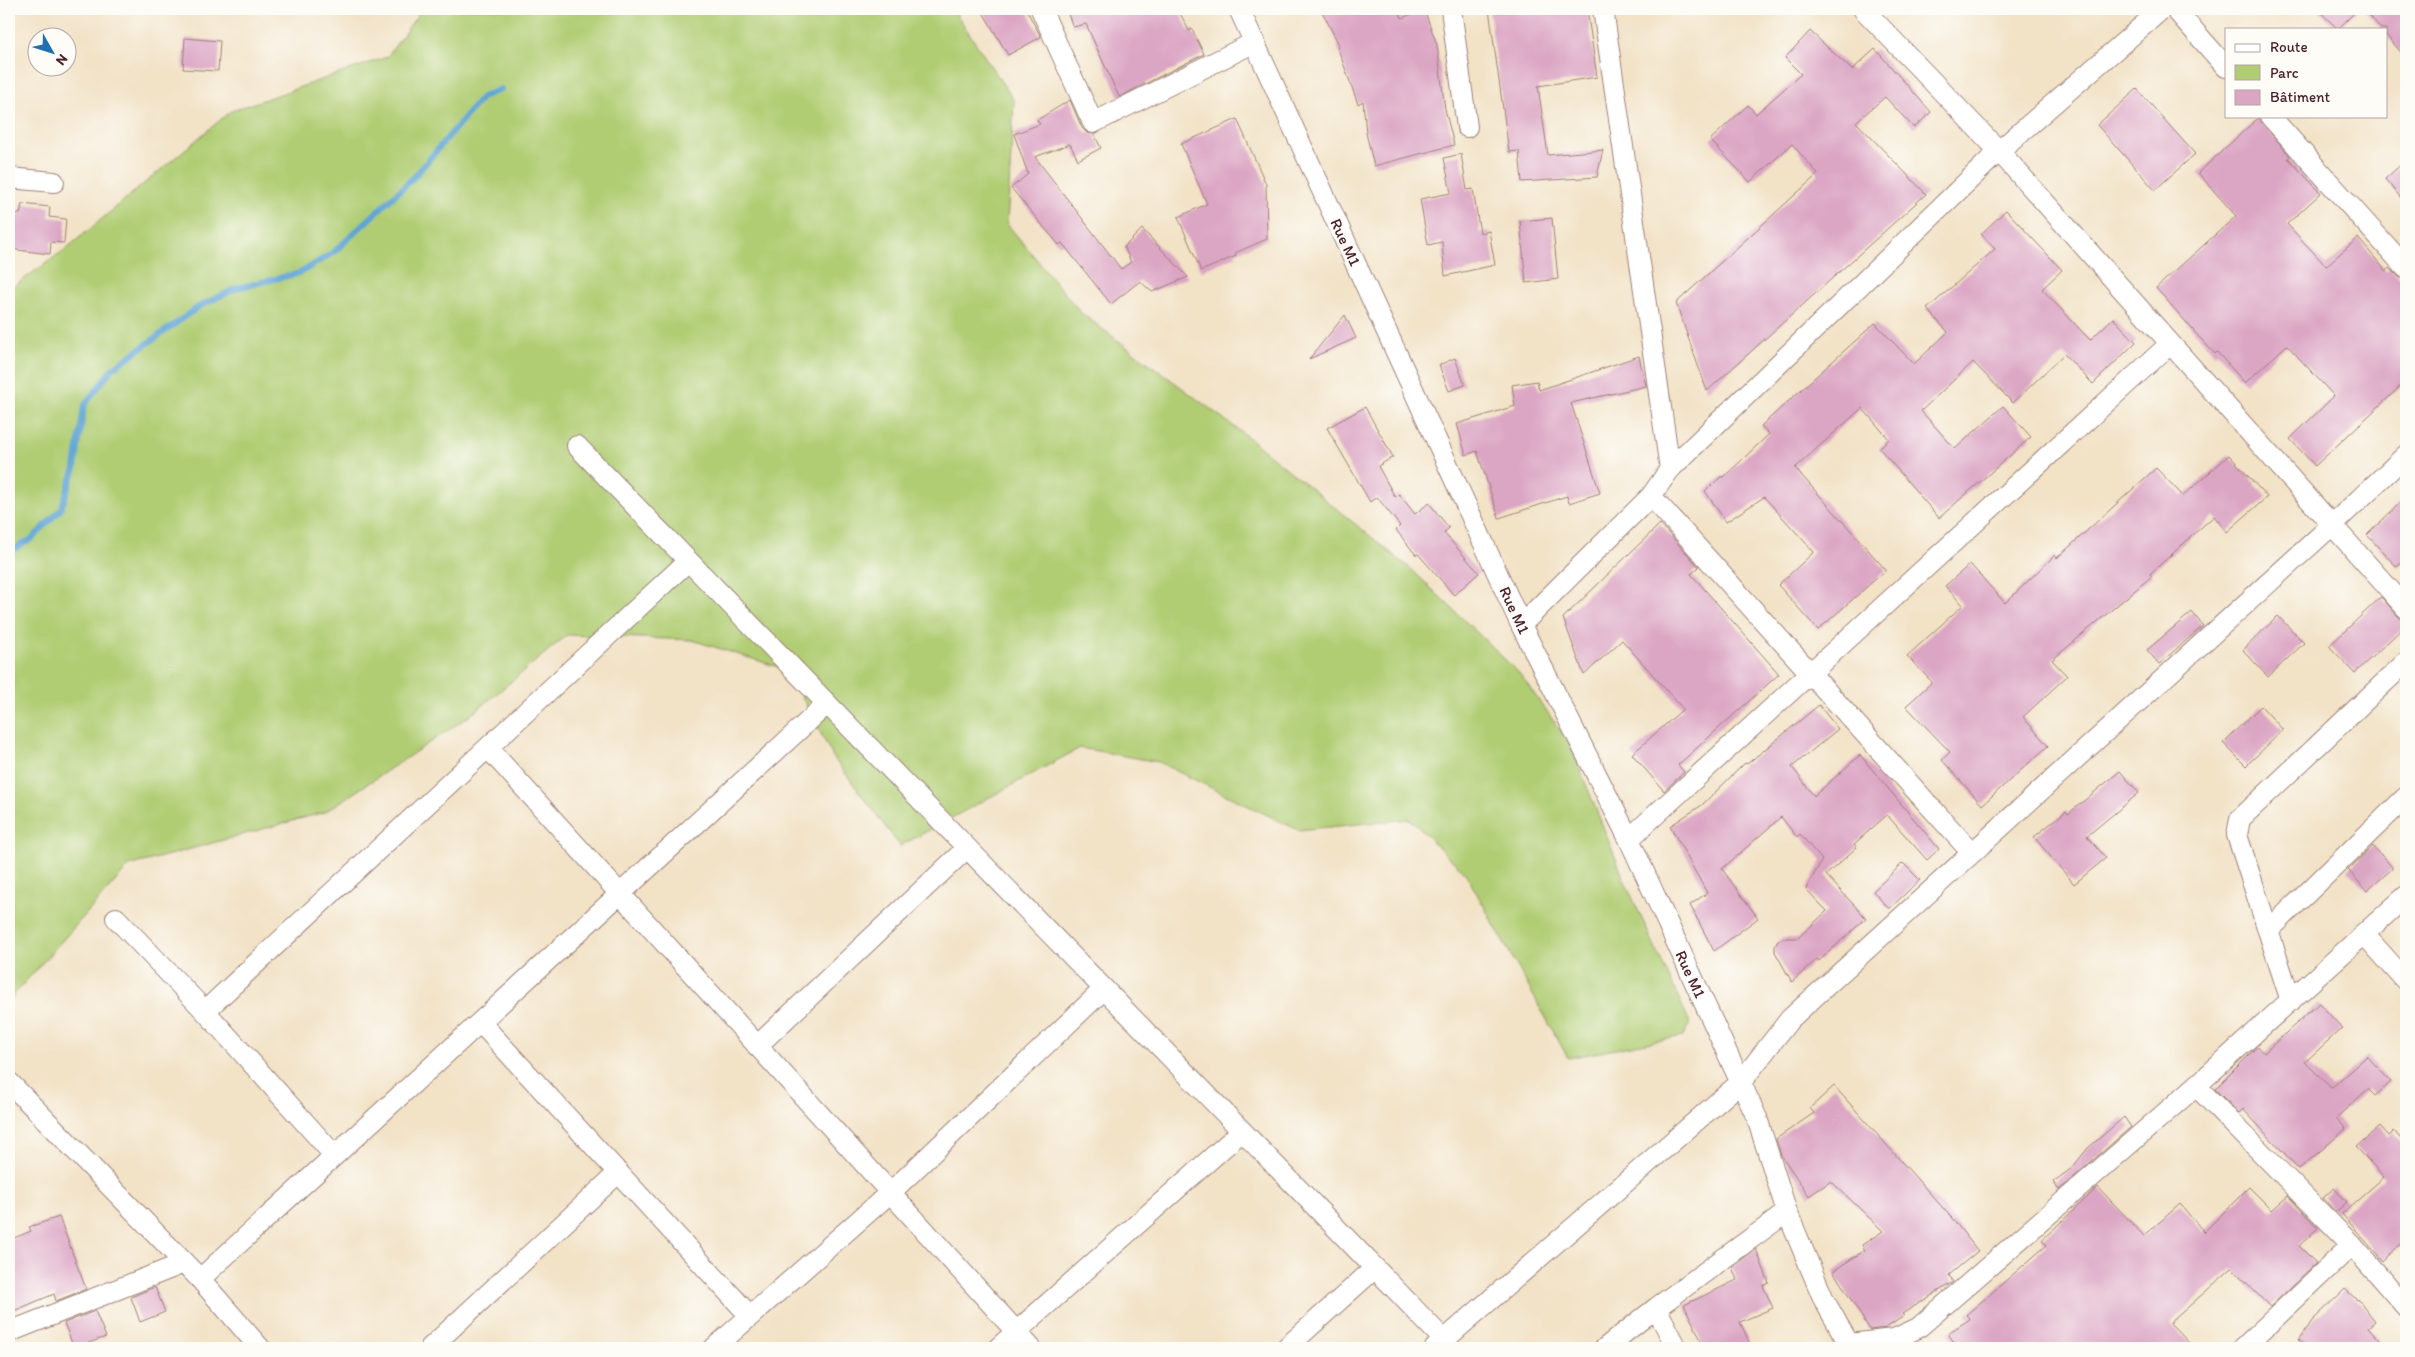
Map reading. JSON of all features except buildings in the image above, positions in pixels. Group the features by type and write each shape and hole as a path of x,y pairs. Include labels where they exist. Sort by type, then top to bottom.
{"street":[{"path":"1041,9 1093,123 1255,42"},
{"name":"Rue M1","path":"1239,9 1521,625 1629,839 1741,1082 1757,1118 1787,1212 1824,1300 1850,1346"},
{"path":"1451,9 1466,127"},
{"path":"1603,9 1670,469"},
{"path":"1862,9 1999,152 2406,608"},
{"path":"1521,625 1651,496 1670,469 1999,152 2162,9"},
{"path":"2174,9 2225,66"},
{"path":"2272,118 2406,268"},
{"path":"9,178 54,182"},
{"path":"1629,839 2170,344"},
{"path":"577,446 1375,1268 1442,1345 1741,1082 1790,1019 2332,526 2406,455"},
{"path":"1651,496 1972,853"},
{"path":"205,1011 688,561"},
{"path":"2292,1001 2237,835 2240,819 2406,662"},
{"path":"200,1279 827,704"},
{"path":"488,748 1032,1348"},
{"path":"2268,931 2406,797"},
{"path":"757,1046 967,848"},
{"path":"1850,1346 1894,1338 1918,1328 2196,1086 2406,896"},
{"path":"116,918 205,1011 334,1155"},
{"path":"2364,934 2406,981"},
{"path":"714,1348 890,1193 1104,989"},
{"path":"480,1022 750,1316"},
{"path":"9,1082 200,1279 260,1348"},
{"path":"2196,1086 2352,1245 2406,1307"},
{"path":"998,1348 1242,1131"},
{"path":"430,1348 618,1173"},
{"path":"1606,1348 1656,1308 1787,1212"},
{"path":"2243,1348 2352,1245"},
{"path":"9,1332 184,1263"},
{"path":"1286,1348 1375,1268"},
{"path":"1656,1308 1677,1348"},
{"path":"1909,1348 1918,1328"}],"green space":[{"path":"422,9 953,9 1014,101 1007,224 1081,313 1244,434 1412,570 1519,673 1569,742 1626,884 1690,1023 1683,1036 1568,1058 1466,874 1410,819 1298,830 1158,762 1080,748 900,846 833,757 788,670 692,640 567,635 471,715 325,812 129,866 9,1000 9,290 67,248 231,111 387,57"}],"waterway":[{"path":"9,552 33,538 61,509 75,468 84,406 112,369 200,306 237,288 300,273 334,252 414,177 482,97 501,89"}]}
